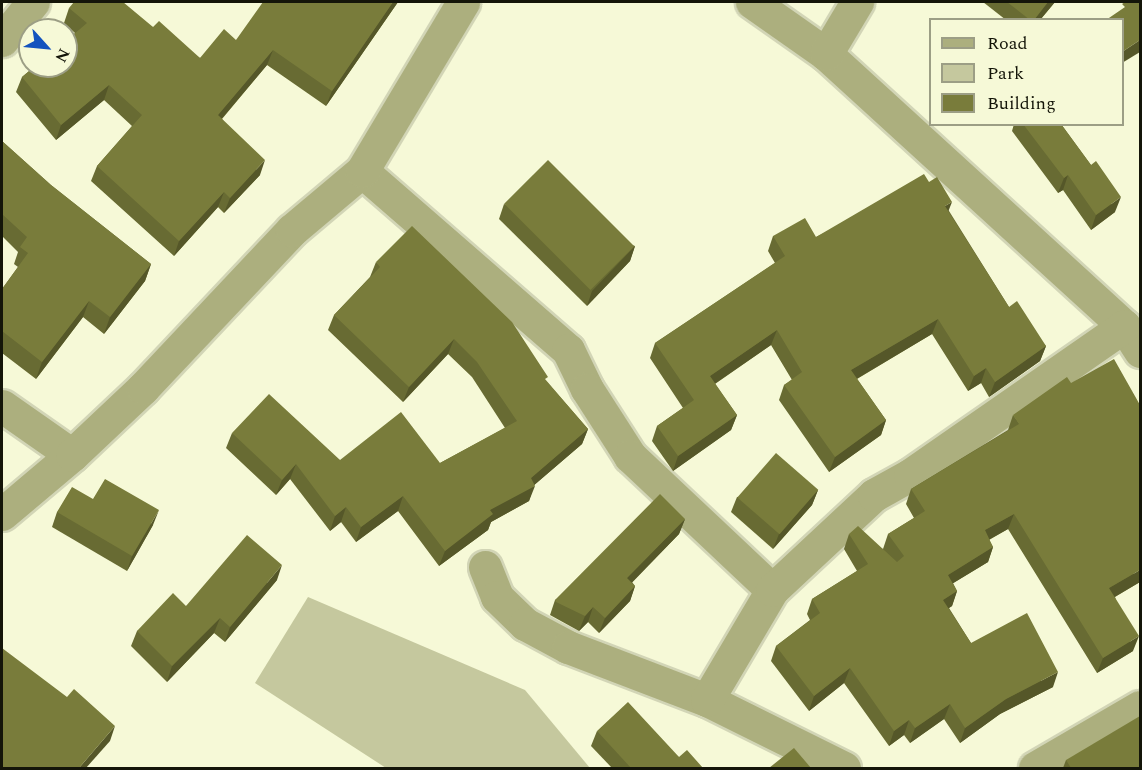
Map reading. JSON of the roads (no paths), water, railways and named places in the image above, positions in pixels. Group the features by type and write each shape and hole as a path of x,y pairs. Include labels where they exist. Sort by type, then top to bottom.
{"street":[{"path":"2,40 33,2"},
{"path":"2,514 72,455 143,388 292,230 362,171 463,2"},
{"path":"707,700 772,590 874,495 910,475 1133,334 826,54 752,2"},
{"path":"826,54 857,2"},
{"path":"362,171 567,350 587,389 630,456 772,590"},
{"path":"2,406 72,455"},
{"path":"485,567 497,597 525,624 568,647 707,700 844,768"},
{"path":"1035,768 1140,706"}]}
